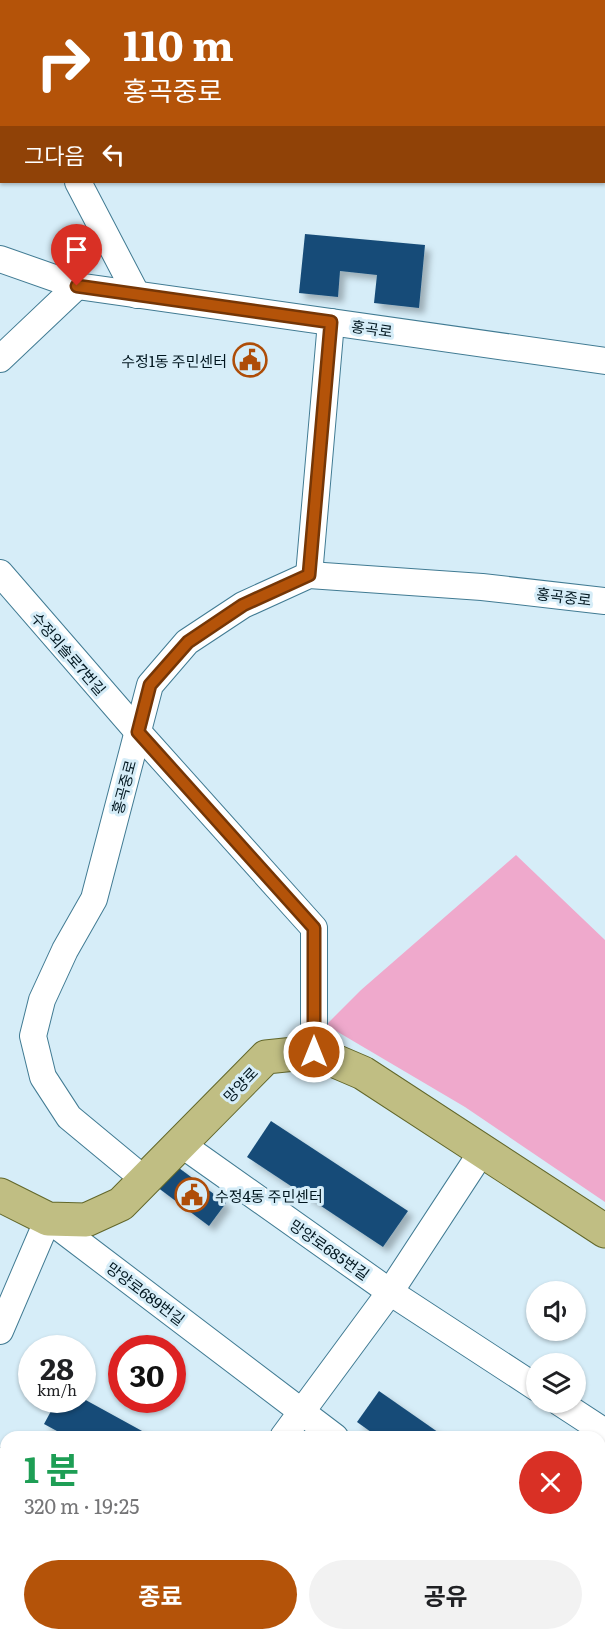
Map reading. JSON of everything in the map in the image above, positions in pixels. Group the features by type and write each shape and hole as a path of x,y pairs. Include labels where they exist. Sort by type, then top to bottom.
{"main road":[{"name":"망양로","path":"0,1195 48,1219 86,1220 121,1204 266,1057 314,1052 363,1073 605,1231"}],"street":[{"path":"79,183 137,295"},
{"name":"홍곡로","path":"0,259 77,286 605,361"},
{"path":"0,359 77,286"},
{"path":"309,575 331,322"},
{"name":"수정외솔로7번길","path":"0,573 138,732 314,928 314,1052"},
{"name":"홍곡중로","path":"145,1180 69,1117 43,1077 33,1036 42,1000 65,950 94,899 150,685 188,642 243,605 309,575 482,587 605,601"},
{"name":"망양로685번길","path":"181,1144 390,1292 526,1381"},
{"path":"287,1431 390,1292 483,1150"},
{"path":"0,1331 48,1219"},
{"name":"망양로689번길","path":"48,1219 327,1431"},
{"path":"576,1413 604,1431"}],"shaded area":[{"path":"516,855 605,940 605,1202 465,1107 326,1025 361,990"}],"building":[{"path":"305,234 425,245 419,308 374,303 377,275 340,271 338,297 299,293"},
{"path":"271,1121 408,1211 383,1247 247,1157"},
{"name":"수정4동 주민센터","path":"175,1165 226,1203 209,1226 157,1187"},
{"path":"379,1391 436,1431 370,1431 357,1422"},
{"path":"96,1406 142,1431 57,1431 44,1424 50,1413 96,1413"}],"place":[{"name":"수정1동 주민센터","path":"250,360"},
{"name":"수정4동 주민센터","path":"192,1195"}],"route":[{"path":"77,286 331,322 309,575 243,605 188,642 150,685 138,732 314,928 314,1052"}]}
